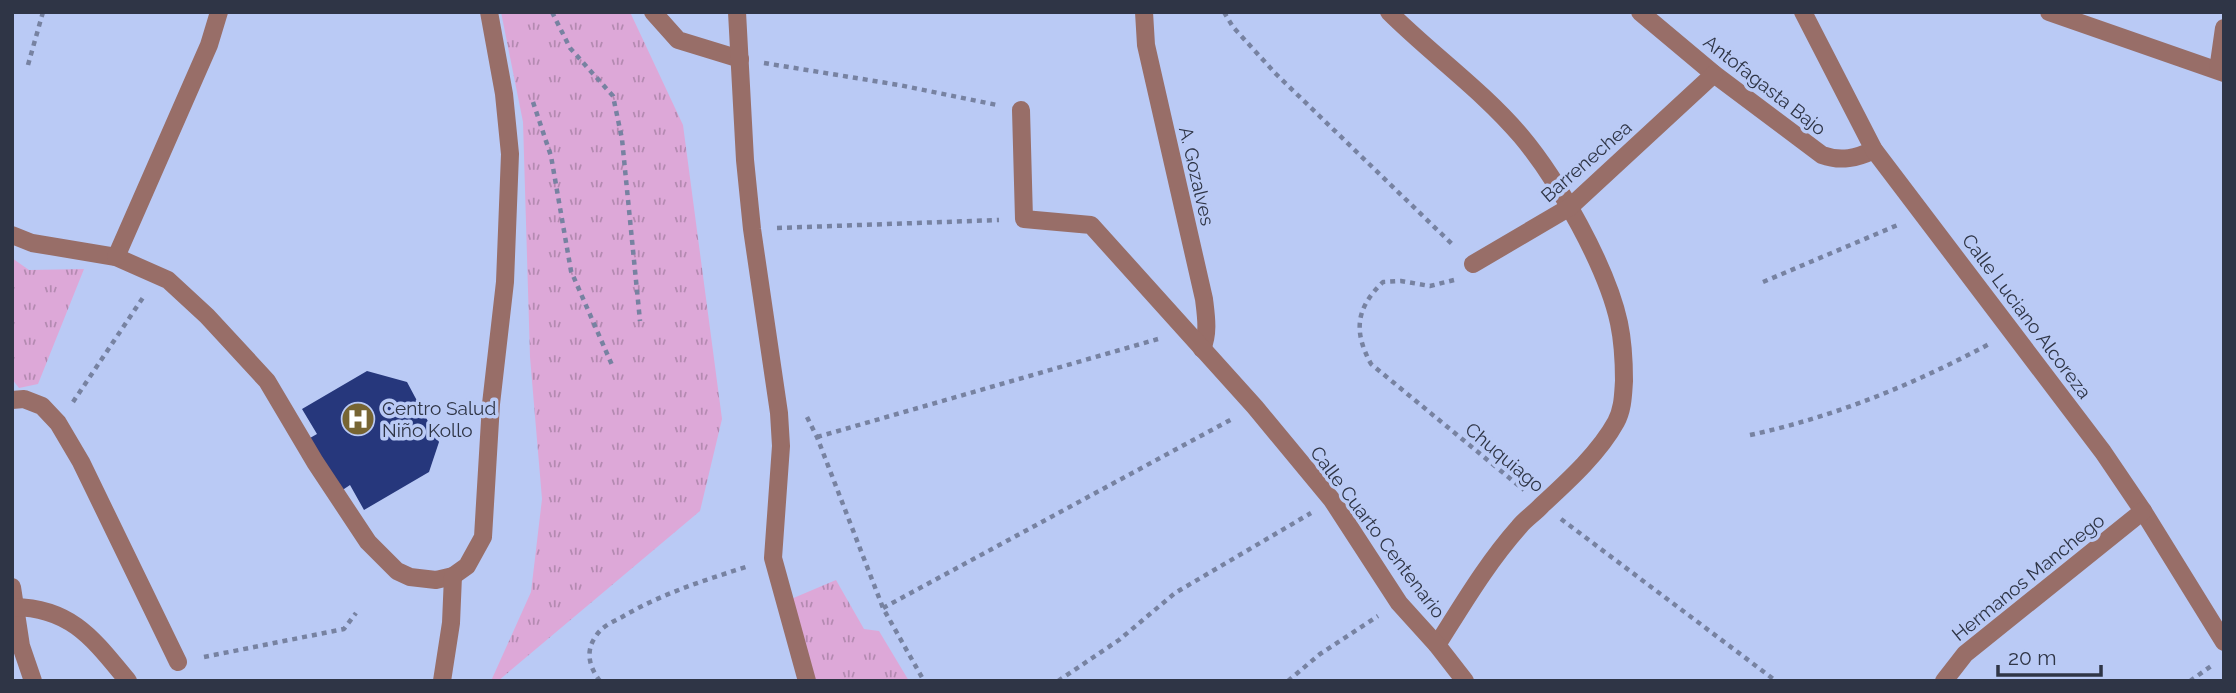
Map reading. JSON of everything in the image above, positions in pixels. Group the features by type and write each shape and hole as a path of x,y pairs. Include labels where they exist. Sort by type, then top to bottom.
{"street":[{"path":"116,257 209,45 219,12"},
{"path":"12,235 32,243 116,257 168,280 207,316 267,381 368,542 397,571 410,577 436,580 453,576 467,566 483,537 492,404 505,282 510,153 504,94 489,12"},
{"path":"653,12 678,40 740,59"},
{"path":"737,12 752,229 781,446 774,558 807,681"},
{"name":"A. Gozalves","path":"1144,12 1146,45 1204,299 1206,332 1202,349"},
{"name":"Calle Cuarto Centenario","path":"1389,12 1522,137 1570,208 1610,294 1619,321 1623,348 1623,401 1616,421 1596,450 1520,524 1489,563 1437,645"},
{"name":"Antofagasta Bajo","path":"1640,12 1714,74 1822,155 1853,159 1874,149"},
{"name":"Calle Luciano Alcoreza","path":"1803,12 1874,149 2013,331 2143,511 2224,642"},
{"path":"2049,12 2221,72 2224,28"},
{"name":"Barrenechea","path":"1473,264 1570,208 1714,74"},
{"path":"1021,110 1024,219"},
{"name":"Calle Cuarto Centenario","path":"1024,219 1091,225 1255,407 1332,500 1399,603 1465,681"},
{"path":"12,400 24,400 42,406 58,424 81,462 178,662"},
{"name":"Hermanos Manchego","path":"1944,681 1965,654 2143,511"},
{"path":"442,681 451,623 453,576"},
{"path":"12,587 21,646 33,681"},
{"path":"14,607 39,607 67,620 87,634 128,681"}],"path":[{"path":"28,65 43,12"},
{"path":"552,12 570,48 612,96 622,139 640,321"},
{"path":"1224,12 1233,27 1276,74 1473,264"},
{"path":"740,59 899,85 1021,110"},
{"path":"532,99 551,156 571,271 612,365"},
{"path":"1763,282 1924,214"},
{"path":"752,229 1024,219"},
{"name":"Chuquiago","path":"1473,264 1456,280 1443,284 1430,286 1401,281 1383,282 1369,296 1360,320 1362,347 1371,364 1542,505 1776,681"},
{"path":"58,424 158,275"},
{"path":"817,437 1186,331"},
{"path":"1750,435 1795,425 1909,383 2013,331"},
{"path":"774,378 788,385 796,395 817,437 883,608 924,681"},
{"path":"883,608 1255,407"},
{"path":"1058,681 1119,640 1175,593 1332,500"},
{"path":"600,681 592,670 589,658 591,646 603,628 654,598 774,558"},
{"path":"1288,681 1320,654 1399,603"},
{"path":"178,662 344,629 356,613"},
{"path":"2190,681 2224,658"}],"green space":[{"path":"501,12 630,12 683,125 722,419 700,511 498,681 491,681 531,592 542,499 530,357 523,122"},
{"path":"12,258 29,270 84,269 38,384 19,388 12,379"},
{"path":"836,580 864,629 879,631 909,681 805,681 784,602"}],"building":[{"path":"367,371 407,382 439,442 429,472 364,510 350,485 341,491 310,438 317,434 302,409"}],"place":[{"name":"Centro Salud Niño Kollo","path":"358,419"}]}
